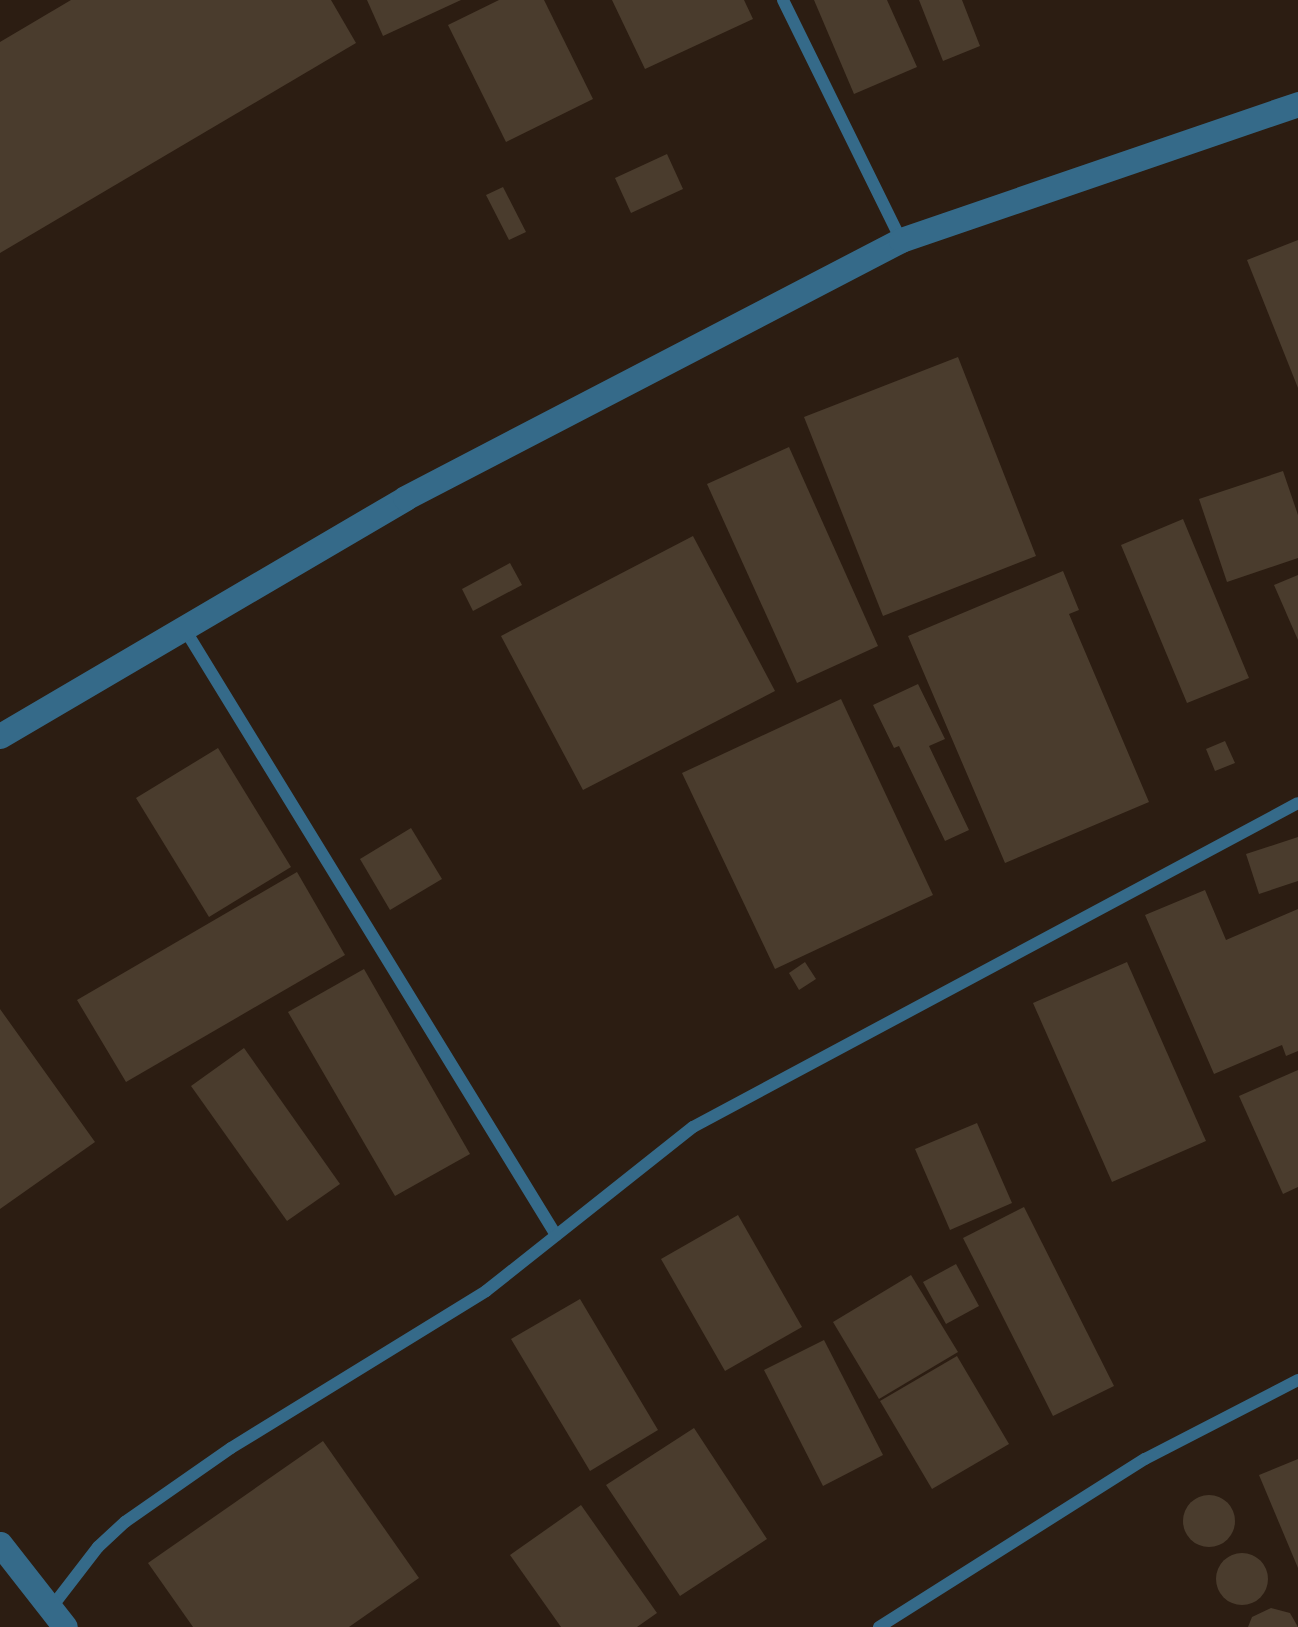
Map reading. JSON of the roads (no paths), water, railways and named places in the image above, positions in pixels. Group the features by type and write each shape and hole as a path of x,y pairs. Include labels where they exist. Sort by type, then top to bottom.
{"street":[{"path":"0,736 405,498 902,240 1298,104"},
{"path":"0,1544 58,1618"}],"lane":[{"path":"784,0 902,240"},
{"path":"183,626 556,1236"},
{"path":"58,1618 98,1548 126,1522 231,1448 486,1292 693,1127 1298,803"},
{"path":"879,1627 1145,1460 1298,1380"}]}
